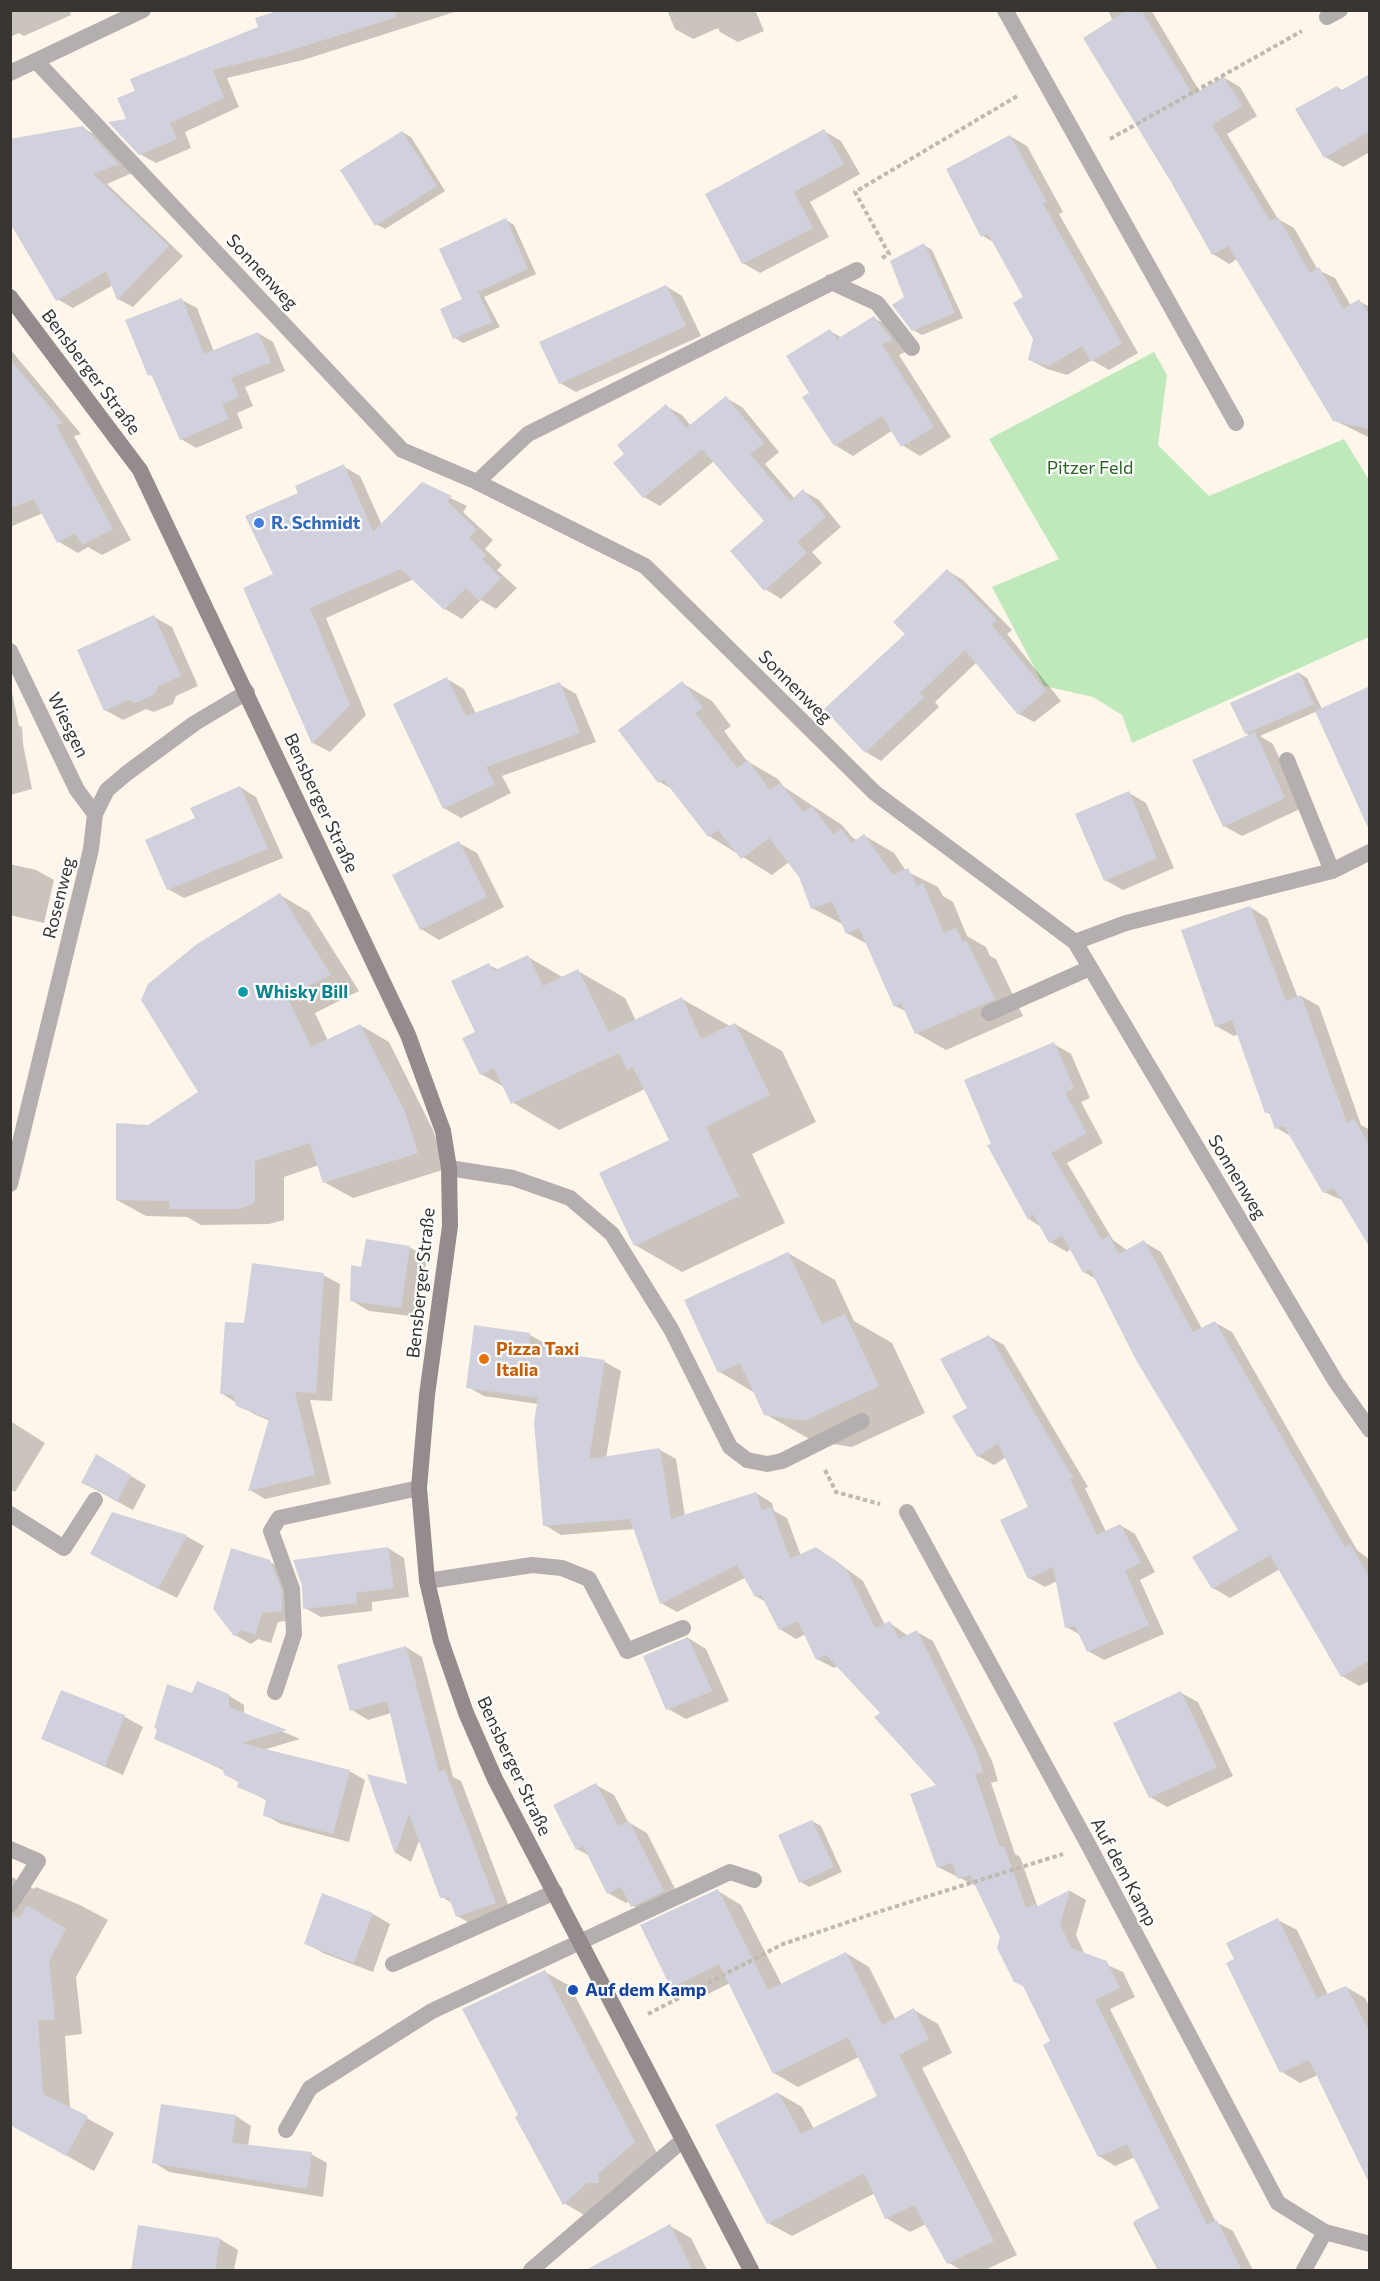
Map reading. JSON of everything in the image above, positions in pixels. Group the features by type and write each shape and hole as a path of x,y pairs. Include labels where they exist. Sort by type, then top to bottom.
{"main road":[{"name":"Bensberger Straße","path":"10,297 140,470 248,692 408,1035 443,1131 449,1168 450,1226 427,1395 419,1488 427,1581 441,1641 466,1713 495,1779 751,2271"}],"street":[{"path":"10,73 143,10"},
{"path":"1005,10 1046,79 1236,423"},
{"name":"Sonnenweg","path":"37,62 402,450 477,482 645,566 875,793 1075,942 1336,1382 1370,1430"},
{"path":"477,482 528,434 857,270"},
{"path":"831,282 877,303 912,348"},
{"name":"Wiesgen","path":"10,651 77,790 95,814"},
{"name":"Rosenweg","path":"10,1184 92,849 95,814 107,790 127,773 195,723 248,692"},
{"path":"1287,760 1332,871"},
{"path":"1075,942 1126,923 1332,871 1370,852"},
{"path":"989,1013 1090,968"},
{"path":"449,1168 513,1178 570,1198 612,1234 672,1329 730,1447 747,1460 767,1464 782,1461 862,1421"},
{"path":"275,1692 294,1634 292,1589 271,1531 279,1518 419,1488"},
{"path":"10,1514 64,1548 95,1500"},
{"name":"Auf dem Kamp","path":"907,1512 1089,1846 1278,2203 1324,2232 1370,2244"},
{"path":"427,1581 532,1565 562,1568 589,1579 627,1651 683,1628"},
{"path":"10,1850 38,1861 10,1905"},
{"path":"286,2130 310,2088 432,2012 730,1872 754,1880"},
{"path":"393,1964 555,1892"},
{"path":"531,2271 683,2140"},
{"path":"1304,2271 1324,2232"}],"path":[{"path":"1086,153 1334,14"},
{"path":"874,262 889,254 855,192 1046,79"},
{"path":"813,1445 836,1492 907,1512"},
{"path":"624,2027 783,1944 1089,1846"}],"green space":[{"name":"Pitzer Feld","path":"1154,352 1167,375 1158,445 1209,496 1344,439 1369,480 1369,637 1132,743 1122,715 1093,697 1044,686 992,587 1059,559 989,439"}],"building":[{"path":"280,10 395,10 396,17 286,52 213,70 224,98 170,123 177,139 139,155 108,122 126,119 117,98 135,91 130,79 258,27 255,18"},
{"path":"1127,10 1141,10 1193,95 1223,76 1242,106 1212,125 1270,221 1278,217 1310,273 1319,267 1343,309 1359,299 1370,316 1370,429 1333,421 1228,246 1212,255 1171,182 1083,38"},
{"path":"1370,74 1370,131 1324,158 1295,109 1337,86 1340,91"},
{"path":"83,126 118,164 93,174 169,246 117,300 106,271 56,301 10,223 10,139"},
{"path":"824,129 844,164 794,192 813,228 742,264 705,194"},
{"path":"402,131 437,186 375,226 340,170"},
{"path":"1010,135 1047,202 1043,204 1122,343 1091,362 1082,346 1049,366 1028,360 1033,339 1013,303 1023,297 988,234 981,237 946,169"},
{"path":"506,218 528,269 462,299 439,249"},
{"path":"924,243 955,313 912,331 892,305 904,297 890,261"},
{"path":"666,285 686,326 559,384 539,342"},
{"path":"478,292 492,322 453,339 440,309"},
{"path":"182,298 204,354 258,332 271,362 231,378 239,397 222,404 229,419 180,440 151,374 148,376 125,320"},
{"path":"874,316 892,340 882,344 934,427 901,447 882,416 834,446 802,397 809,393 786,356 830,329 837,339"},
{"path":"10,359 63,423 56,425 113,529 82,545 75,533 57,543 34,499 10,508"},
{"path":"726,396 764,443 750,454 790,501 803,489 826,517 797,542 807,553 764,591 730,551 764,521 702,449 643,498 613,463 624,454 617,445 666,404 686,428"},
{"path":"344,464 373,532 422,482 452,496 447,501 477,530 469,538 486,555 482,559 501,578 479,601 466,588 444,610 401,569 310,608 350,705 312,744 243,588 273,574 245,516 298,493 295,486"},
{"path":"947,569 997,620 992,625 1046,691 1018,715 965,650 920,693 924,697 865,753 824,709 905,634 893,622"},
{"path":"154,615 181,676 158,686 155,694 135,703 128,700 104,711 77,650"},
{"path":"1299,672 1314,704 1245,734 1230,703"},
{"path":"447,677 466,716 560,682 580,733 486,767 495,784 443,809 393,704"},
{"path":"682,681 703,708 695,713 737,768 748,760 770,790 780,783 803,812 812,806 834,835 841,829 852,843 864,834 893,875 908,868 917,886 923,883 944,933 956,928 963,942 966,940 995,999 915,1034 901,1003 894,1007 859,928 846,934 832,901 811,909 799,877 769,838 741,859 718,830 708,837 663,779 658,783 618,730"},
{"path":"1370,686 1370,832 1315,711"},
{"path":"1255,732 1285,798 1223,827 1192,760"},
{"path":"240,786 268,849 167,890 145,840 195,818 190,808"},
{"path":"1129,791 1157,858 1104,881 1075,814"},
{"path":"459,841 487,897 420,930 392,875"},
{"path":"280,893 331,975 287,996 311,1047 360,1024 405,1112 418,1153 323,1183 310,1143 255,1161 255,1203 239,1209 170,1209 169,1201 116,1200 116,1123 148,1125 198,1092 141,1000 148,984 197,944"},
{"path":"1250,906 1286,1001 1301,995 1347,1123 1354,1119 1370,1146 1370,1248 1334,1188 1323,1193 1284,1126 1275,1129 1269,1112 1265,1113 1232,1020 1215,1027 1181,930"},
{"path":"528,955 543,986 578,969 611,1037 609,1032 682,997 701,1039 735,1023 770,1095 706,1127 739,1196 634,1246 599,1173 669,1140 633,1067 627,1070 619,1053 511,1104 494,1068 480,1075 462,1038 475,1032 451,981 489,963 493,971"},
{"path":"1054,1042 1074,1088 1065,1093 1087,1133 1051,1153 1102,1240 1109,1236 1119,1254 1144,1240 1193,1332 1215,1321 1345,1547 1350,1544 1370,1578 1370,1660 1341,1677 1270,1555 1212,1589 1192,1557 1238,1530 1136,1360 1090,1269 1083,1273 1062,1235 1049,1243 1033,1214 1028,1220 987,1145 991,1144 964,1080"},
{"path":"366,1239 410,1246 401,1308 350,1301 351,1265 361,1267"},
{"path":"788,1252 822,1324 845,1314 879,1386 804,1421 764,1415 740,1363 718,1373 684,1300"},
{"path":"252,1263 324,1273 316,1393 295,1392 315,1475 248,1491 269,1419 236,1406 233,1395 220,1394 225,1322 244,1323"},
{"path":"474,1325 530,1333 528,1348 605,1360 589,1459 660,1448 671,1519 756,1492 762,1510 771,1507 790,1559 816,1547 847,1570 875,1628 890,1621 899,1639 917,1630 976,1750 983,1772 975,1774 1000,1847 1004,1846 1026,1908 1035,1904 1036,1907 1070,1890 1060,1924 1071,1948 1107,1961 1120,1988 1095,2000 1207,2225 1217,2220 1242,2271 1158,2271 1134,2221 1159,2208 1127,2144 1098,2157 1043,2045 1050,2041 1023,1986 1014,1982 997,1948 1000,1937 970,1875 958,1879 952,1863 937,1868 910,1794 936,1785 874,1717 880,1713 826,1655 816,1660 798,1621 779,1630 761,1595 755,1597 737,1565 660,1604 630,1519 543,1526 534,1422 538,1398 466,1388"},
{"path":"989,1335 1073,1478 1070,1479 1097,1535 1120,1524 1141,1563 1125,1571 1149,1625 1087,1652 1075,1626 1065,1628 1053,1567 1028,1579 1000,1520 1028,1507 998,1443 977,1457 952,1416 967,1408 940,1359"},
{"path":"96,1454 131,1475 117,1502 81,1483"},
{"path":"112,1512 187,1535 158,1589 90,1554"},
{"path":"388,1547 394,1588 356,1593 357,1603 303,1609 302,1586 293,1560"},
{"path":"231,1548 270,1560 282,1591 282,1611 262,1613 255,1635 242,1630 234,1636 213,1609"},
{"path":"688,1637 712,1691 666,1710 643,1656"},
{"path":"406,1646 439,1772 445,1770 496,1903 456,1917 449,1898 440,1898 409,1814 395,1854 367,1774 407,1784 387,1701 350,1711 337,1665"},
{"path":"197,1681 229,1694 229,1707 287,1730 241,1743 350,1770 333,1834 263,1816 266,1799 237,1787 239,1781 224,1775 223,1769 154,1739 157,1729 154,1728 167,1684 192,1693"},
{"path":"61,1690 125,1715 105,1766 41,1739"},
{"path":"1181,1691 1217,1767 1149,1798 1113,1723"},
{"path":"596,1783 618,1826 629,1821 664,1891 631,1907 621,1887 607,1894 583,1846 576,1850 553,1805"},
{"path":"812,1820 834,1867 799,1883 778,1835"},
{"path":"718,1889 768,1990 846,1952 882,2025 914,2008 929,2039 899,2055 994,2241 947,2264 914,2205 885,2219 864,2173 767,2224 715,2125 778,2092 801,2134 877,2096 848,2037 773,2074 719,1964 671,1988 640,1925"},
{"path":"322,1893 373,1913 354,1963 304,1944"},
{"path":"27,1905 66,1929 49,1961 55,2019 38,2021 43,2094 88,2116 66,2156 10,2125 10,1915 20,1918"},
{"path":"1278,1918 1317,1998 1346,1986 1370,2033 1370,2185 1309,2060 1280,2073 1226,1963 1234,1959 1226,1943"},
{"path":"545,1970 635,2142 599,2173 598,2183 587,2183 563,2205 515,2117 518,2115 462,2009"},
{"path":"161,2104 236,2115 232,2143 312,2152 307,2189 152,2163"},
{"path":"670,2224 693,2271 584,2271"},
{"path":"138,2225 220,2238 215,2271 131,2271"}],"place":[{"name":"R. Schmidt","path":"259,523"},
{"name":"Whisky Bill","path":"243,992"},
{"name":"Pizza Taxi Italia","path":"484,1359"},
{"name":"Auf dem Kamp","path":"573,1990"}]}
